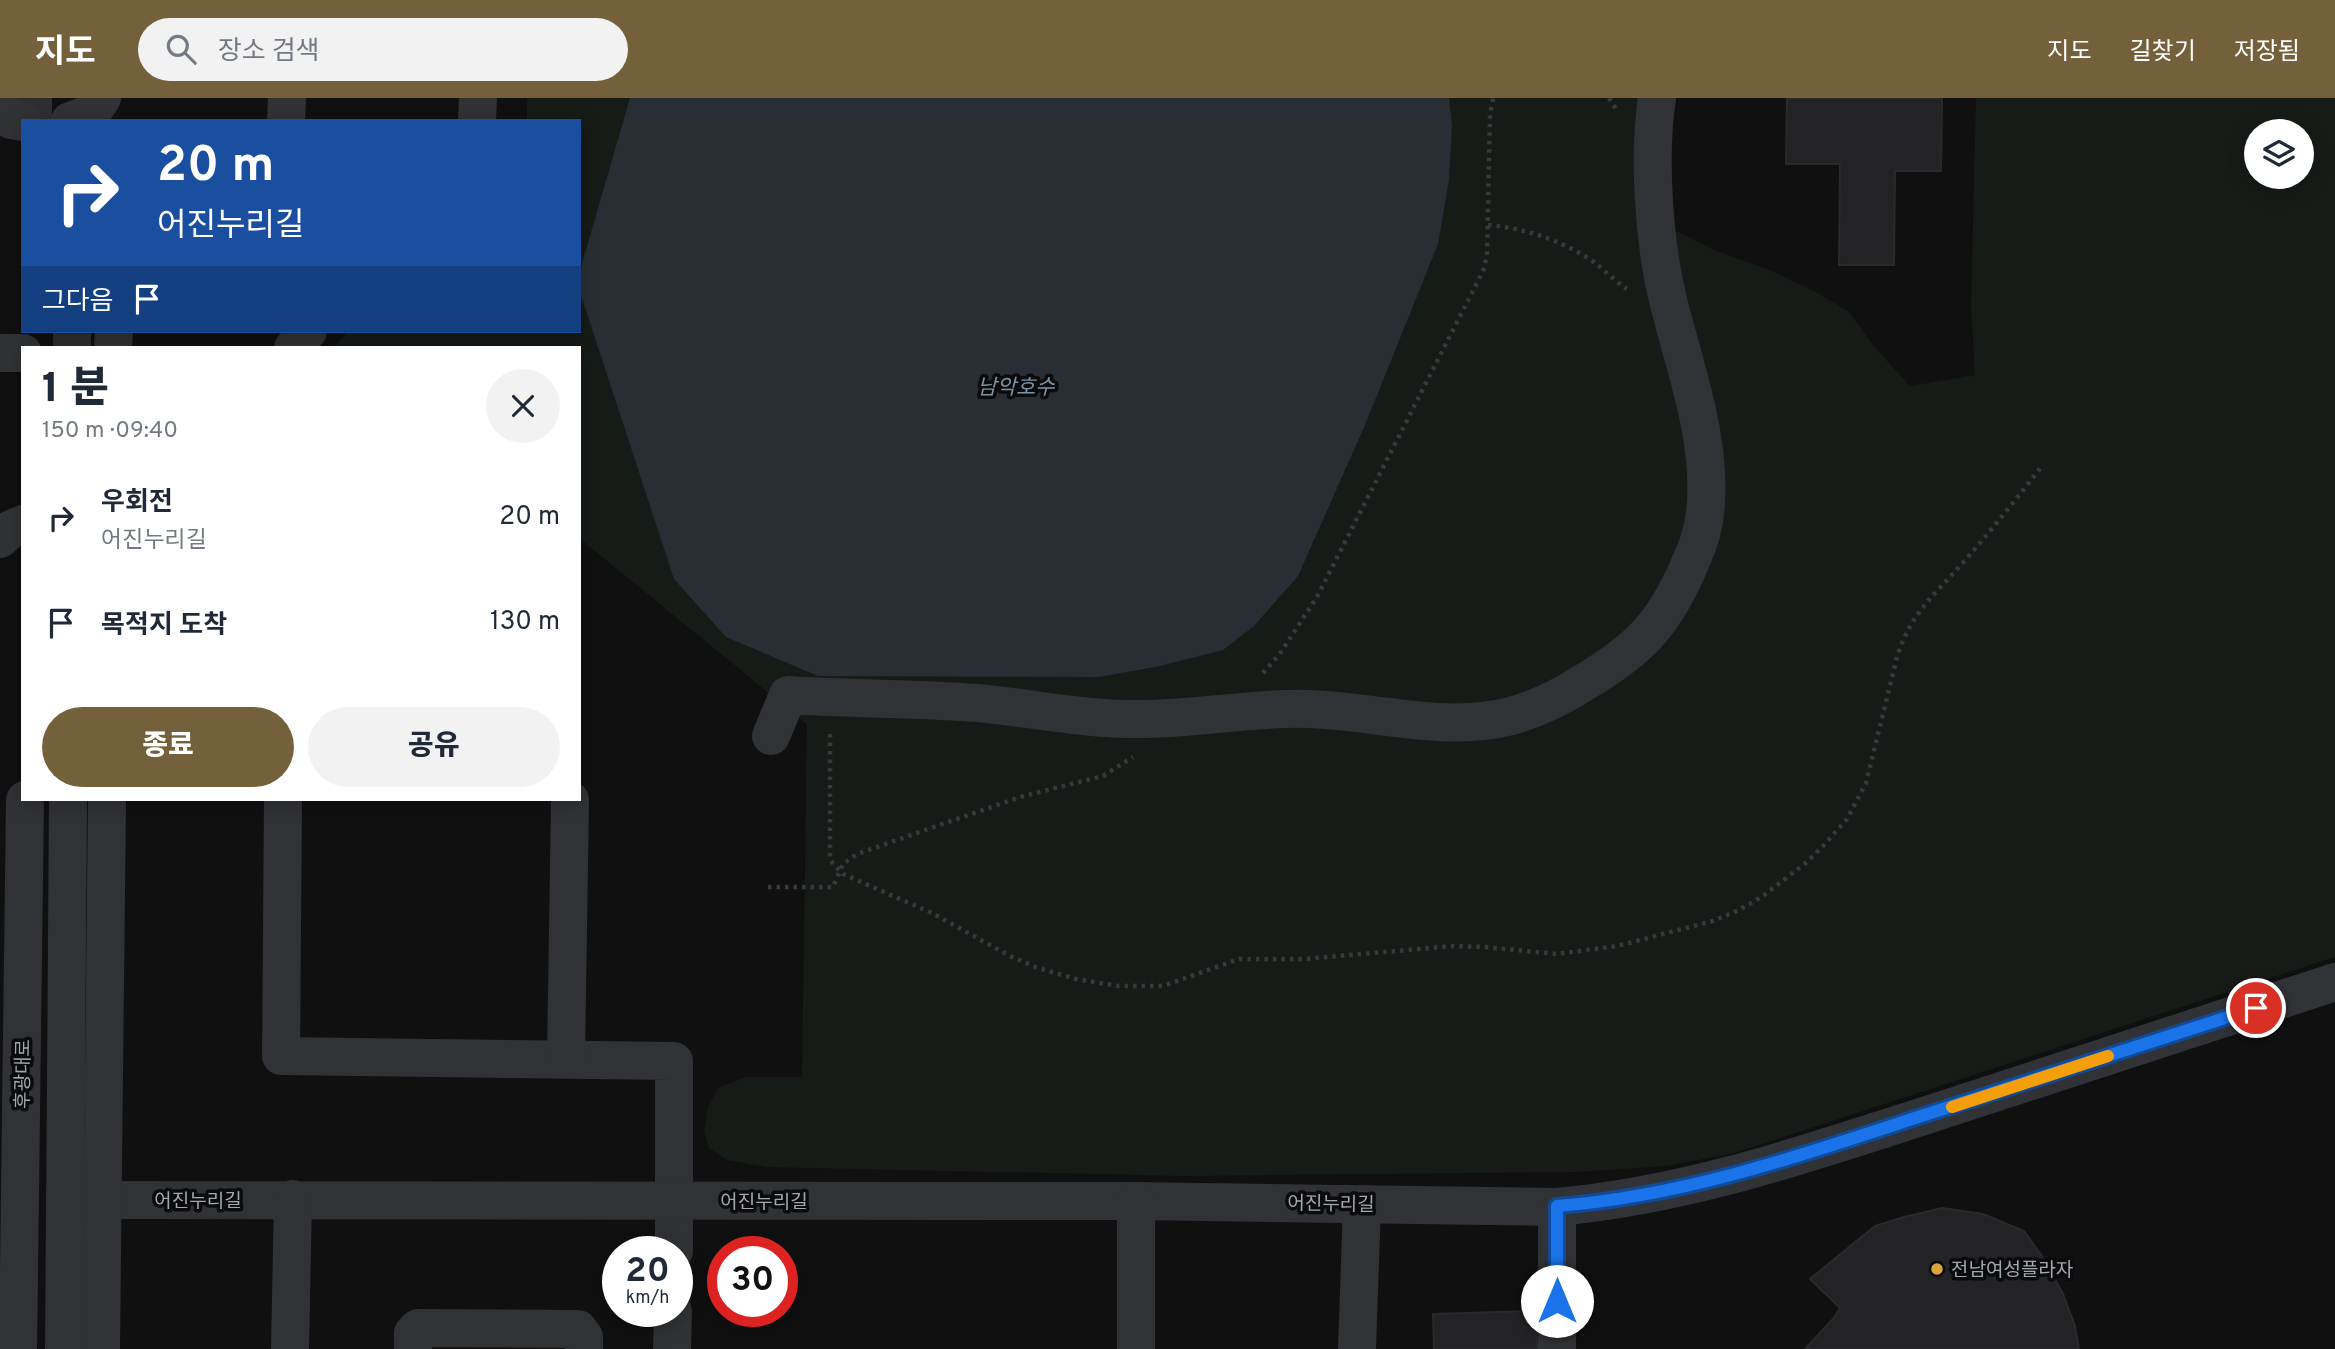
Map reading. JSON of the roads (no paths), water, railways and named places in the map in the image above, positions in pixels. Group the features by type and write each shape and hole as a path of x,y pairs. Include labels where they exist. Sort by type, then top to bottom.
{"street":[{"path":"76,119 92,113 102,98"},
{"path":"116,119 117,98"},
{"path":"286,119 287,98"},
{"path":"477,119 478,98"},
{"path":"771,736 788,695 975,703 1088,719 1175,718 1304,708 1443,722 1499,719 1533,709 1567,693 1610,667 1651,633 1667,612 1701,538 1705,512 1706,459 1667,294 1660,244 1652,153 1657,98"},
{"path":"0,109 10,120 21,122"},
{"path":"0,353 21,353"},
{"path":"0,539 11,528 21,525"},
{"name":"후광대로","path":"19,1349 26,801"},
{"path":"64,1349 68,801"},
{"path":"101,1349 107,801"},
{"path":"283,801 281,1056 674,1061 674,1236"},
{"path":"566,1059 570,801"},
{"name":"어진누리길","path":"102,1200 1136,1201 1557,1206 1608,1202 1787,1160 2335,982"},
{"path":"290,1349 293,1199"},
{"path":"1136,1201 1136,1349"},
{"path":"1357,1349 1362,1204"},
{"path":"1557,1206 1557,1349"},
{"path":"672,1349 673,1327"},
{"path":"413,1349 414,1334 418,1328 496,1339 579,1329 584,1337 584,1349"}],"water":[{"name":"남악호수","path":"630,98 1449,98 1452,126 1449,180 1438,244 1365,425 1298,576 1254,626 1223,650 1155,667 1099,677 818,676 726,637 674,579 581,295 581,267"}],"tunnel":[{"path":"33,98 33,119"},
{"path":"72,333 72,346"}],"place":[{"name":"전남여성플라자","path":"1937,1269"}]}
